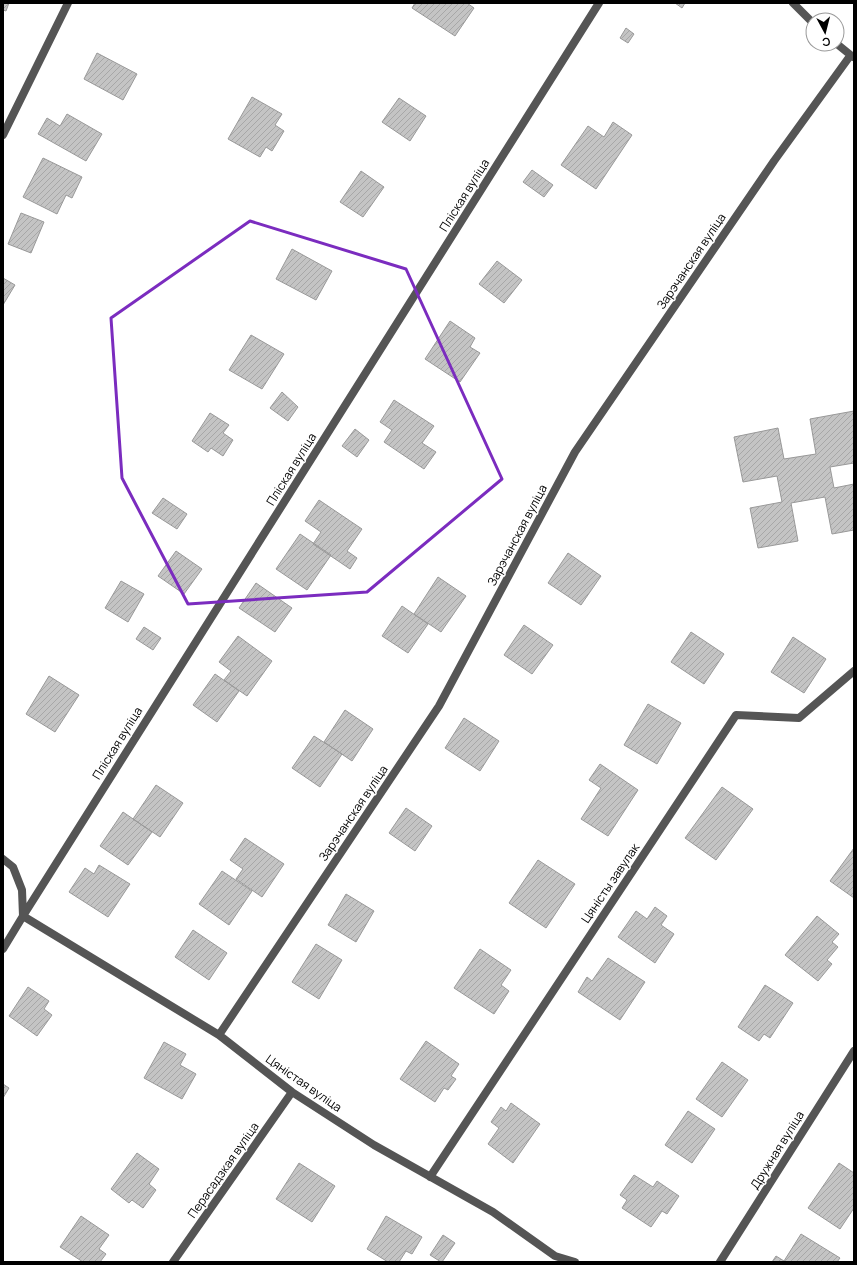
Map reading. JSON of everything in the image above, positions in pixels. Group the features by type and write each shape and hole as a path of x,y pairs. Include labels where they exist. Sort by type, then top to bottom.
{"street":[{"path":"3,135 68,3"},
{"name":"Пліская вуліца","path":"3,949 599,3"},
{"path":"792,3 805,15"},
{"name":"Зарэчанская вуліца","path":"219,1035 439,706 576,452 774,161 852,57"},
{"name":"Цяністы завулак","path":"430,1177 736,715 799,718 854,671"},
{"path":"3,859 13,867 22,890 23,916"},
{"name":"Цяністая вуліца","path":"23,916 219,1035 292,1092 374,1146 493,1212 555,1256 575,1262"},
{"name":"Дружная вуліца","path":"720,1262 854,1051"},
{"name":"Перасадзкая вуліца","path":"173,1262 292,1092"}],"highlighted area":[{"path":"250,221 406,269 502,479 367,592 188,604 122,478 111,318"}],"building":[{"path":"3,3 9,3 6,11 3,10"},
{"path":"415,3 467,3 474,8 455,36 412,8"},
{"path":"675,3 685,3 682,8"},
{"path":"626,28 634,34 628,43 620,38"},
{"path":"97,53 137,74 123,100 84,79"},
{"path":"252,97 282,114 275,125 284,131 272,151 266,147 260,157 228,139"},
{"path":"399,98 426,116 410,141 382,122"},
{"path":"67,114 102,134 86,161 38,134 47,118 60,126"},
{"path":"613,122 632,135 596,189 561,165 588,126 604,137"},
{"path":"43,158 82,177 72,198 66,195 57,214 23,197"},
{"path":"532,170 553,185 544,197 523,182"},
{"path":"361,171 384,187 363,217 340,202"},
{"path":"21,213 44,222 31,253 8,244"},
{"path":"292,249 332,271 316,300 276,279"},
{"path":"497,261 522,280 504,303 479,284"},
{"path":"3,278 15,285 3,305"},
{"path":"450,321 475,338 470,347 480,353 460,382 425,359"},
{"path":"251,335 284,354 262,389 229,370"},
{"path":"282,392 298,407 288,421 270,408"},
{"path":"394,400 434,426 422,443 436,452 424,469 384,442 392,430 380,422"},
{"path":"854,411 854,463 830,467 834,488 854,484 854,530 832,534 825,497 791,503 798,541 758,548 750,508 782,502 777,476 743,482 734,437 778,428 784,459 816,454 810,419"},
{"path":"210,413 229,425 223,433 233,440 223,456 211,448 208,452 192,441"},
{"path":"355,429 369,440 357,457 342,446"},
{"path":"163,498 187,514 177,529 152,513"},
{"path":"319,500 362,529 347,551 357,558 350,569 313,544 321,532 305,521"},
{"path":"300,534 331,555 307,590 276,569"},
{"path":"176,551 202,569 184,594 158,576"},
{"path":"568,553 601,576 581,605 548,583"},
{"path":"438,577 466,596 441,632 414,614"},
{"path":"121,581 144,594 128,622 105,608"},
{"path":"256,583 292,608 275,632 239,608"},
{"path":"402,606 428,624 408,653 382,636"},
{"path":"524,625 553,645 532,674 504,655"},
{"path":"144,627 161,638 153,650 136,639"},
{"path":"691,632 724,654 704,684 671,662"},
{"path":"238,636 272,661 247,696 224,680 231,671 219,662"},
{"path":"793,637 826,659 804,693 771,672"},
{"path":"215,674 239,691 217,722 193,705"},
{"path":"49,676 79,695 55,732 26,714"},
{"path":"648,704 681,723 657,764 624,745"},
{"path":"345,710 373,729 352,761 324,742"},
{"path":"464,718 499,741 480,771 445,748"},
{"path":"314,736 342,754 320,787 292,768"},
{"path":"600,764 638,790 608,836 581,819 601,788 589,780"},
{"path":"156,785 183,803 160,837 133,819"},
{"path":"722,787 753,809 716,860 685,838"},
{"path":"406,808 432,826 415,851 389,833"},
{"path":"123,812 152,832 128,865 100,846"},
{"path":"245,838 284,864 262,897 236,879 243,869 230,860"},
{"path":"854,848 854,898 830,881"},
{"path":"538,860 575,884 546,928 509,903"},
{"path":"99,865 130,884 108,917 69,892 85,868 94,874"},
{"path":"222,871 252,891 229,925 199,904"},
{"path":"346,894 374,911 356,942 328,925"},
{"path":"655,907 667,916 661,925 674,934 655,963 618,937 636,911 647,919"},
{"path":"817,916 839,934 832,942 838,947 827,960 832,964 818,981 785,955"},
{"path":"193,930 227,953 209,980 175,957"},
{"path":"316,944 342,960 319,999 292,982"},
{"path":"480,949 511,970 501,985 509,991 494,1014 454,988"},
{"path":"608,958 645,982 620,1020 578,992 587,977 592,981"},
{"path":"765,985 793,1003 770,1038 764,1034 759,1041 738,1027"},
{"path":"28,987 49,1001 44,1009 52,1015 37,1036 9,1016"},
{"path":"426,1041 459,1064 451,1076 456,1079 448,1090 444,1088 435,1102 400,1079"},
{"path":"164,1042 186,1054 180,1065 196,1074 182,1099 144,1078"},
{"path":"722,1062 748,1080 722,1117 696,1099"},
{"path":"3,1084 9,1088 3,1098"},
{"path":"511,1103 540,1124 513,1163 488,1144 499,1128 491,1122 501,1107 506,1111"},
{"path":"688,1111 715,1129 692,1163 665,1145"},
{"path":"137,1153 159,1169 149,1184 156,1190 143,1208 132,1200 129,1203 111,1189"},
{"path":"299,1163 335,1186 312,1222 276,1199"},
{"path":"839,1163 854,1173 854,1208 840,1229 808,1208"},
{"path":"634,1175 653,1187 657,1181 679,1196 667,1214 662,1211 651,1227 622,1208 627,1200 620,1195"},
{"path":"81,1216 109,1235 99,1249 106,1254 100,1262 83,1262 60,1247"},
{"path":"386,1216 422,1237 412,1254 406,1251 399,1262 388,1262 367,1249"},
{"path":"801,1234 840,1258 837,1262 772,1262 776,1256 784,1261"},
{"path":"443,1235 455,1243 441,1262 430,1255"}]}
